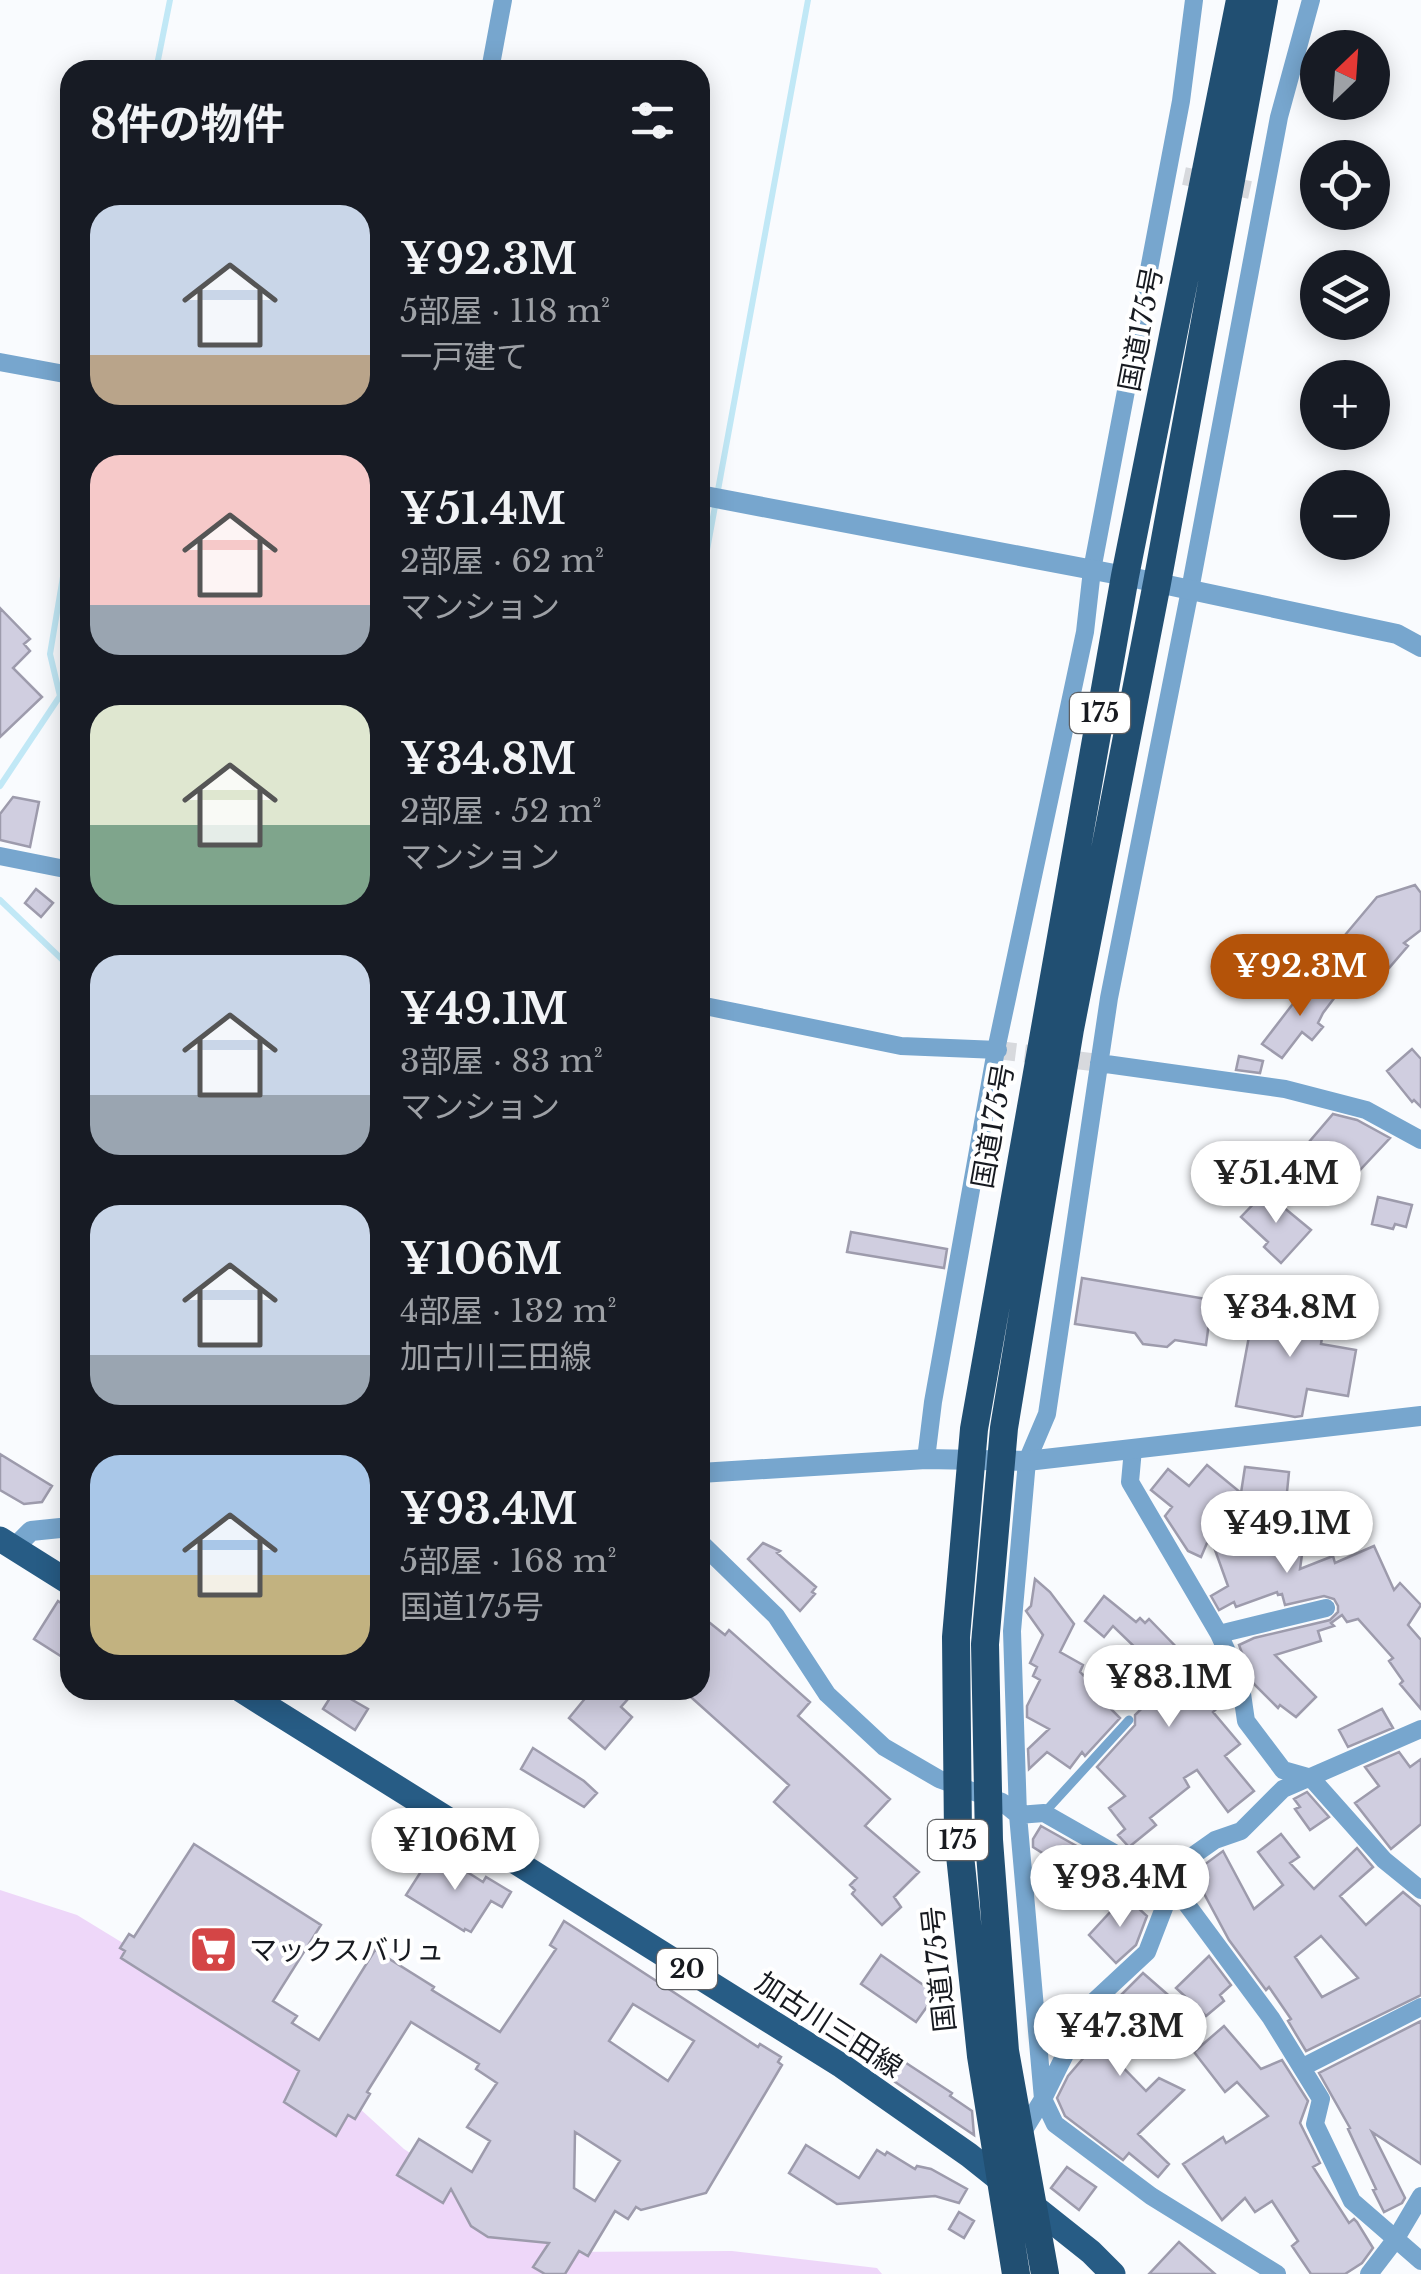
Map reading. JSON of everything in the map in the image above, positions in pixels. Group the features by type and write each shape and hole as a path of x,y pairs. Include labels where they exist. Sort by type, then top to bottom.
{"highway":[{"name":"国道175号","path":"1013,2261 981,2056 958,1836 956,1637 974,1429 1125,576 1240,0"},
{"name":"国道175号","path":"1045,2274 1005,2051 988,1840 985,1644 1004,1428 1070,1029 1264,0"}],"main road":[{"path":"7,1543 60,1577"},
{"name":"加古川三田線","path":"257,1700 842,2066 969,2155 1113,2274"}],"street":[{"path":"492,60 503,0"},
{"path":"926,1459 932,1402 997,1050 1085,632 1092,570 1176,175 1194,0"},
{"path":"1277,2274 1151,2196 1055,2124 1042,2099 1018,1815 1012,1630 1027,1461 1048,1414 1099,1063 1190,590 1257,191 1311,0"},
{"path":"0,362 60,374"},
{"path":"710,496 1125,576 1397,634 1421,647"},
{"path":"0,856 60,868"},
{"path":"710,1007 901,1046 997,1050"},
{"path":"1099,1063 1284,1089 1366,1110 1421,1140"},
{"path":"710,1472 926,1459 1027,1461 1421,1416"},
{"path":"1133,1449 1130,1482 1219,1634 1240,1680 1246,1720 1283,1770 1310,1778 1384,1860 1421,1890"},
{"path":"7,1543 31,1531 60,1528"},
{"path":"710,1552 776,1616 827,1694 884,1747 939,1780 1002,1802 1018,1815 1044,1813 1174,1887 1322,2099 1315,2124 1352,2201 1421,2261"},
{"path":"1219,1634 1326,1608"},
{"path":"1013,2147 1089,2006 1147,1952 1181,1864 1215,1840 1240,1832 1283,1789 1421,1729"},
{"path":"1303,2067 1421,2007"},
{"path":"1369,2274 1421,2196"}],"lane":[{"path":"1044,1813 1129,1720"}],"shaded area":[{"path":"0,1890 77,1915 290,2045 404,2149 559,2252 732,2251 877,2268 882,2274 0,2274"}],"building":[{"path":"0,608 30,639 24,644 30,651 13,668 42,697 0,737"},
{"path":"13,797 39,802 30,847 0,840 0,814"},
{"path":"1415,885 1421,893 1421,930 1404,943 1408,946 1384,969 1345,935 1377,897"},
{"path":"36,889 53,903 41,917 25,903"},
{"path":"1312,979 1335,997 1318,1023 1323,1027 1312,1040 1302,1032 1282,1058 1262,1044"},
{"path":"1412,1049 1421,1059 1421,1107 1412,1102 1387,1071"},
{"path":"1239,1056 1263,1061 1260,1073 1236,1070"},
{"path":"1333,1114 1357,1120 1390,1138 1345,1186 1309,1142"},
{"path":"1265,1192 1311,1230 1281,1263 1264,1247 1268,1242 1241,1217"},
{"path":"1378,1197 1412,1205 1406,1227 1395,1224 1393,1229 1372,1224"},
{"path":"851,1232 947,1249 944,1268 847,1252"},
{"path":"1082,1278 1212,1300 1206,1345 1175,1340 1167,1347 1143,1344 1135,1333 1075,1324"},
{"path":"1256,1299 1326,1312 1321,1344 1356,1350 1348,1396 1307,1389 1302,1416 1295,1417 1236,1406"},
{"path":"0,1454 52,1486 42,1502 24,1504 0,1490"},
{"path":"1207,1465 1241,1493 1245,1467 1289,1472 1286,1502 1302,1508 1293,1527 1305,1533 1300,1569 1333,1556 1335,1563 1374,1546 1394,1590 1400,1583 1421,1605 1408,1625 1421,1640 1421,1709 1400,1684 1403,1681 1389,1661 1393,1658 1358,1619 1347,1622 1342,1615 1331,1623 1334,1626 1318,1631 1321,1641 1275,1655 1316,1697 1296,1717 1280,1705 1278,1708 1253,1683 1239,1645 1330,1620 1338,1606 1334,1599 1324,1596 1285,1605 1282,1594 1277,1592 1236,1607 1234,1602 1219,1610 1211,1596 1228,1586 1210,1536 1201,1557 1188,1551 1165,1516 1172,1507 1151,1490 1168,1469 1189,1486"},
{"path":"763,1543 780,1551 777,1553 816,1587 812,1592 815,1594 800,1611 748,1559"},
{"path":"1035,1579 1074,1624 1060,1652 1083,1665 1080,1672 1120,1718 1070,1768 1047,1752 1029,1769 1028,1749 1049,1729 1027,1717 1027,1706 1040,1680 1033,1676 1037,1667 1030,1663 1043,1635 1026,1611 1031,1606"},
{"path":"1104,1596 1136,1622 1149,1619 1190,1661 1205,1647 1217,1659 1230,1696 1213,1712 1240,1744 1225,1756 1254,1791 1228,1812 1197,1770 1184,1778 1189,1787 1150,1818 1156,1825 1129,1847 1118,1835 1125,1829 1109,1808 1125,1796 1097,1767 1135,1725 1135,1715 1170,1681 1113,1626 1104,1637 1085,1621"},
{"path":"58,1601 60,1602 60,1656 34,1639"},
{"path":"710,1623 725,1635 729,1630 810,1702 798,1716 890,1799 865,1826 919,1872 894,1897 901,1907 882,1925 852,1894 855,1890 850,1885 857,1878 774,1802 789,1785 694,1700 710,1700"},
{"path":"329,1700 352,1700 368,1709 355,1730 323,1709"},
{"path":"584,1700 627,1700 621,1707 632,1717 605,1749 569,1718"},
{"path":"1382,1709 1393,1728 1348,1747 1339,1730"},
{"path":"533,1748 597,1793 584,1807 521,1769"},
{"path":"1399,1752 1410,1767 1421,1759 1421,1824 1391,1849 1355,1803 1379,1786 1365,1767"},
{"path":"1307,1792 1329,1817 1310,1830 1295,1809 1300,1807 1294,1799"},
{"path":"1041,1826 1089,1853 1082,1865 1063,1873 1045,1861 1047,1856 1033,1847"},
{"path":"1281,1834 1299,1857 1290,1863 1314,1889 1357,1848 1373,1867 1340,1896 1366,1925 1403,1892 1421,1907 1421,1995 1306,2051 1288,2021 1291,2019 1269,1987 1266,1990 1229,1940 1193,1873 1223,1851 1254,1909 1283,1885 1258,1852","holes":["1321,1936 1358,1978 1322,1997 1295,1957"]},
{"path":"194,1844 321,1925 273,2001 297,2016 292,2023 319,2040 375,1950 500,2032 556,1949 550,1945 564,1921 758,2047 760,2044 781,2057 778,2062 782,2065 706,2193 641,2210 636,2207 628,2219 615,2211 588,2256 579,2251 565,2274 545,2274 533,2267 549,2243 488,2237 471,2226 451,2189 443,2203 397,2175 419,2139 472,2172 490,2141 467,2127 497,2083 476,2069 479,2064 411,2022 367,2092 370,2094 355,2119 348,2115 336,2136 284,2102 299,2071 121,1958 125,1951 120,1948 129,1934 134,1937","holes":["633,2004 694,2041 668,2081 609,2041","575,2132 620,2161 595,2201 574,2188"]},
{"path":"434,1851 483,1882 486,1877 511,1892 502,1907 491,1901 471,1932 406,1895"},
{"path":"1125,1896 1147,1916 1136,1945 1116,1963 1089,1935"},
{"path":"881,1955 936,1994 916,2022 861,1984"},
{"path":"1209,1956 1231,1985 1220,1995 1224,2001 1206,2016 1176,1988"},
{"path":"1143,1973 1175,2001 1145,2038 1130,2025 1113,2057 1146,2091 1159,2078 1184,2090 1138,2134 1169,2164 1158,2177 1129,2153 1123,2160 1065,2116 1057,2098 1068,2076 1086,2055 1080,2052 1096,2020"},
{"path":"1421,2021 1421,2164 1372,2132 1405,2198 1384,2212 1350,2128 1319,2073"},
{"path":"848,2025 952,2093 950,2096 972,2111 974,2135 837,2043"},
{"path":"1224,2026 1261,2069 1282,2060 1308,2101 1300,2123 1320,2163 1313,2167 1349,2223 1354,2219 1357,2222 1373,2248 1362,2263 1345,2274 1311,2274 1292,2246 1298,2241 1272,2201 1255,2212 1245,2198 1222,2220 1183,2164 1223,2137 1226,2143 1268,2116 1237,2082 1225,2092 1194,2052"},
{"path":"806,2145 859,2178 877,2150 915,2169 931,2169 967,2189 959,2203 935,2196 837,2204 789,2173"},
{"path":"1067,2167 1096,2187 1079,2210 1051,2188"},
{"path":"959,2212 974,2221 964,2238 949,2229"},
{"path":"1179,2242 1215,2274 1149,2274"}],"waterway":[{"path":"158,60 170,0"},
{"path":"710,534 808,0"},
{"path":"60,594 50,654 60,696"},
{"path":"0,786 60,696"},
{"path":"0,900 60,957"}],"tunnel":[{"path":"1184,176 1250,190"},
{"path":"998,1050 1099,1063"}],"place":[{"name":"マックスバリュ","path":"214,1950"}]}
